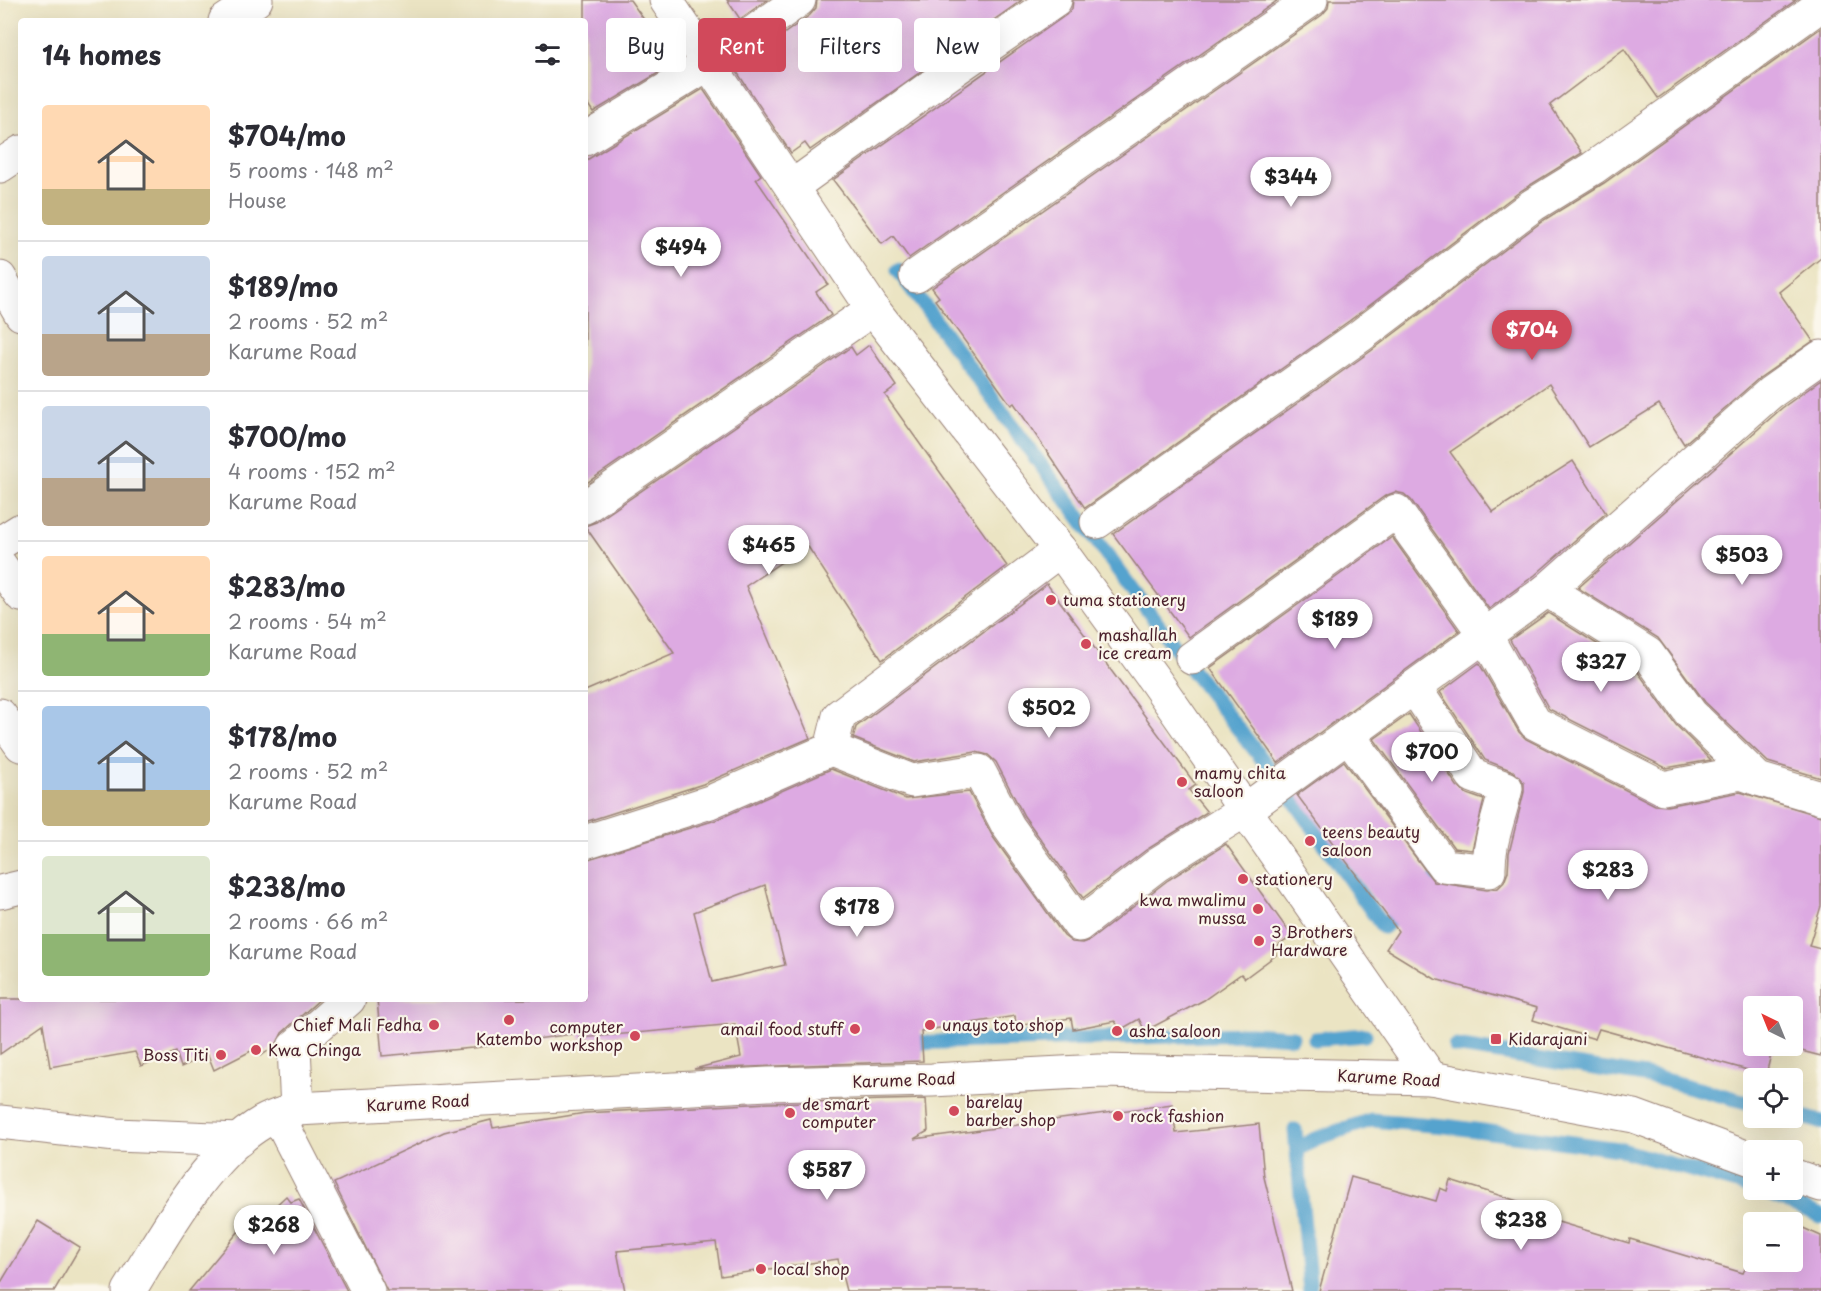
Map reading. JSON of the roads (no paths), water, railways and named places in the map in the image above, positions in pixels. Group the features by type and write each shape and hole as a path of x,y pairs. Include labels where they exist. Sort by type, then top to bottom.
{"street":[{"path":"229,18 256,0"},
{"path":"666,0 698,46"},
{"path":"774,18 799,0"},
{"path":"793,186 1055,0"},
{"path":"916,276 1311,0"},
{"path":"1097,522 1368,330 1533,205 1593,168 1821,5"},
{"path":"588,137 698,70"},
{"path":"716,72 873,309 1060,550 1156,682 1431,1078"},
{"path":"0,166 18,154"},
{"path":"0,278 18,309"},
{"path":"588,505 873,309"},
{"path":"588,841 710,802 831,749 912,781 979,771 1008,826 1078,925 1157,865 1244,811 1547,590 1770,393 1821,357"},
{"path":"1192,658 1396,511 1485,635 1535,723 1663,788 1740,773 1821,798"},
{"path":"0,543 18,532"},
{"path":"831,749 839,716 1060,550"},
{"path":"0,565 18,591"},
{"path":"1547,590 1648,654 1691,714 1758,779"},
{"path":"1348,735 1444,866 1489,872 1488,852 1499,821 1506,788 1473,776 1414,687"},
{"path":"0,715 18,741"},
{"path":"0,892 18,888"},
{"path":"346,1002 294,1047 288,1112 368,1291"},
{"name":"Karume Road","path":"129,1291 187,1196 239,1140 263,1122 288,1112 768,1084 932,1080 1099,1071 1431,1078 1634,1116 1743,1156"},
{"path":"0,1122 116,1135 239,1140"},
{"path":"1803,1179 1821,1185"}],"waterway":[{"path":"898,270 1187,664 1289,793 1383,927 1440,876"},
{"path":"902,1043 1251,1034 1292,1037"},
{"path":"1315,1039 1365,1035"},
{"path":"1455,1046 1657,1078 1743,1101"},
{"path":"1803,1117 1821,1122"},
{"path":"1297,1150 1315,1139 1371,1120 1445,1126 1618,1149 1743,1185"},
{"path":"1295,1130 1310,1291"},
{"path":"1783,1200 1821,1216"}],"place":[{"name":"tuma stationery","path":"1051,600"},
{"name":"mashallah ice cream","path":"1086,644"},
{"name":"mamy chita saloon","path":"1182,782"},
{"name":"teens beauty saloon","path":"1310,841"},
{"name":"stationery","path":"1243,879"},
{"name":"kwa mwalimu mussa","path":"1258,909"},
{"name":"3 Brothers Hardware","path":"1259,941"},
{"name":"Katembo","path":"509,1020"},
{"name":"Chief Mali Fedha","path":"434,1025"},
{"name":"unays toto shop","path":"930,1025"},
{"name":"amail food stuff","path":"855,1029"},
{"name":"asha saloon","path":"1117,1031"},
{"name":"computer workshop","path":"635,1036"},
{"name":"Kidarajani","path":"1496,1039"},
{"name":"Kwa Chinga","path":"256,1050"},
{"name":"Boss Titi","path":"221,1055"},
{"name":"barelay barber shop","path":"954,1111"},
{"name":"de smart computer","path":"790,1113"},
{"name":"rock fashion","path":"1118,1116"},
{"name":"local shop","path":"761,1269"}]}
